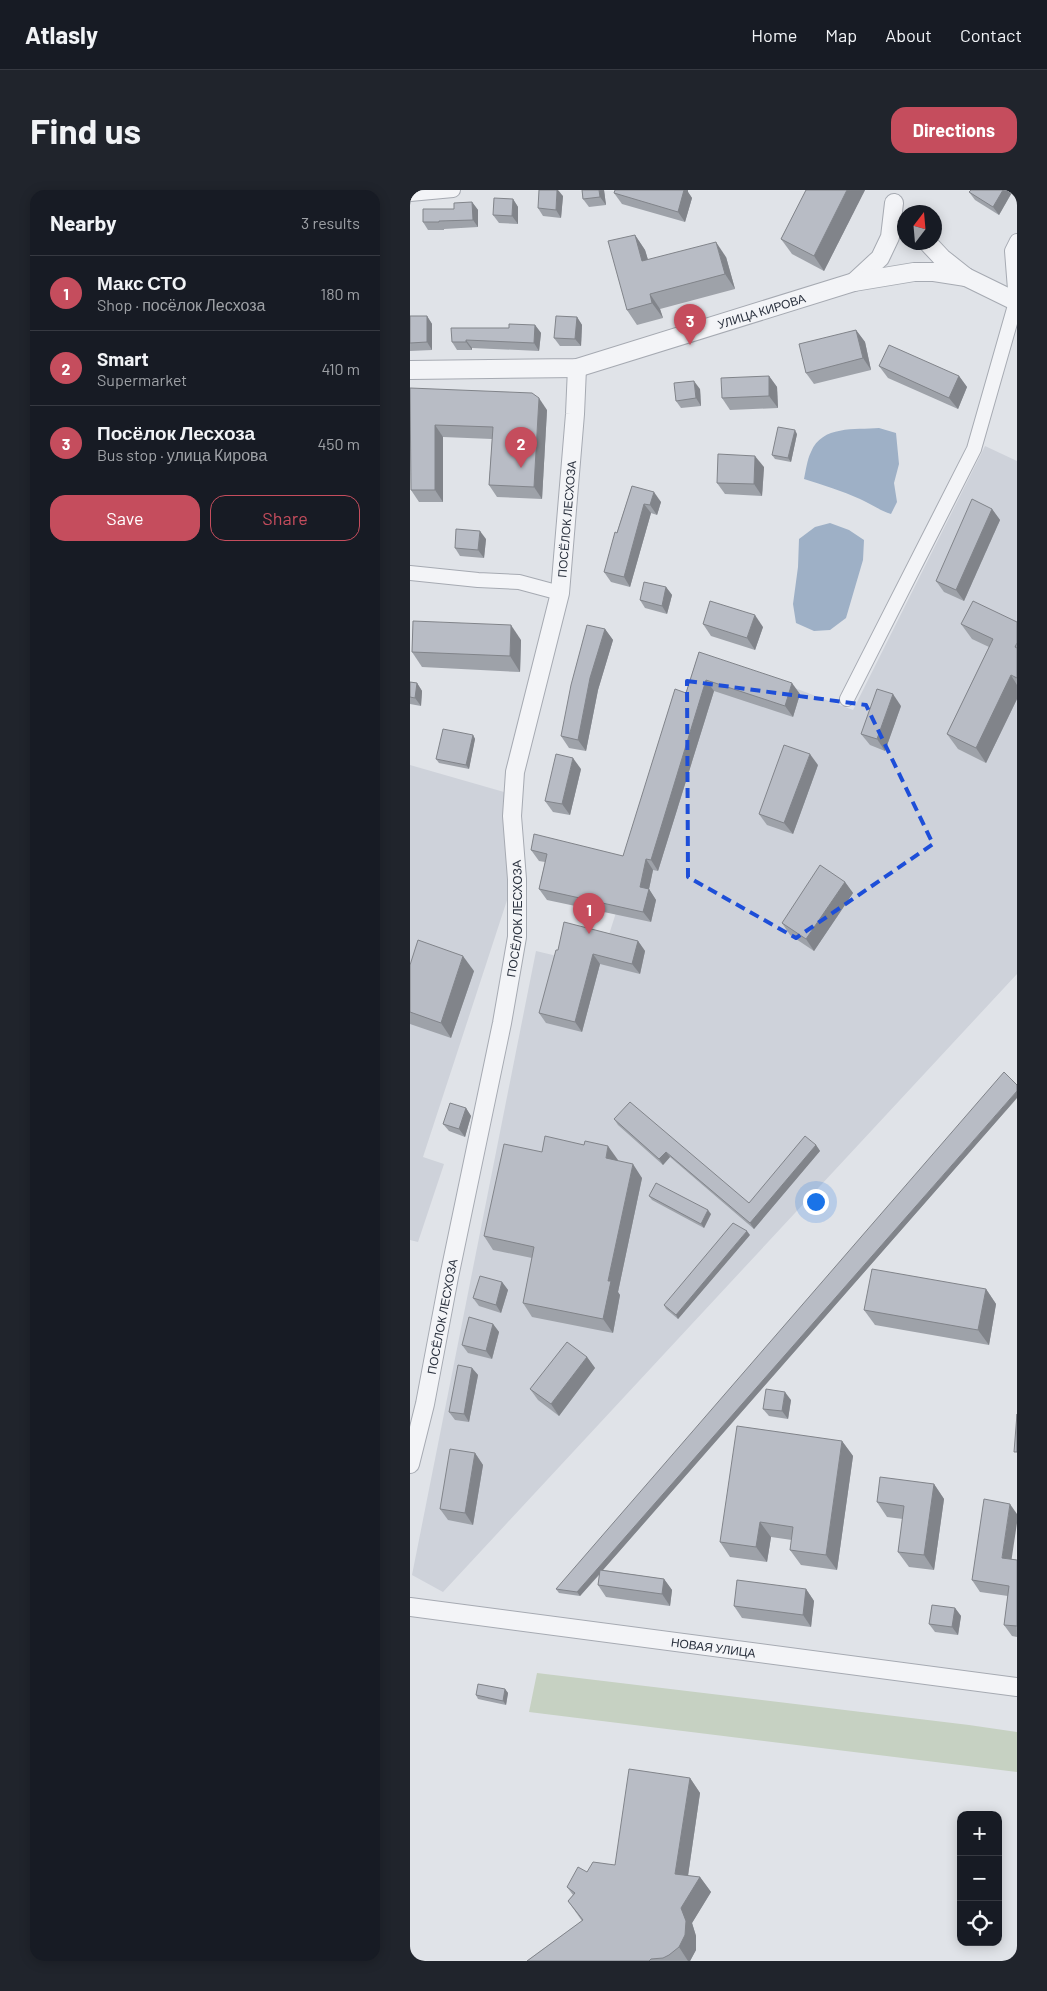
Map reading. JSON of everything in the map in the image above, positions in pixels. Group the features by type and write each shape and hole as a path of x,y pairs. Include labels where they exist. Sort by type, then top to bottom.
{"street":[{"path":"410,194 453,190"},
{"path":"854,282 880,258 890,237 895,203"},
{"path":"847,699 974,449 1016,302 1012,251 1017,241"},
{"path":"934,250 966,277 1016,302"},
{"name":"УЛИЦА КИРОВА","path":"410,370 576,368 854,282 914,272 934,272 966,277"},
{"name":"ПОСЁЛОК ЛЕСХОЗА","path":"410,1464 425,1404 517,937 517,879 512,816 515,772 560,593 575,414 576,368"},
{"path":"410,573 519,582 560,593"},
{"name":"НОВАЯ УЛИЦА","path":"410,1607 1017,1687"}],"highlighted area":[{"path":"687,681 866,705 933,844 796,938 688,877"}],"shaded area":[{"path":"985,446 1017,461 1017,974 443,1592 412,1575 536,951 599,966 699,652 853,710"},
{"path":"410,765 504,792 511,888 423,1157 444,1164 418,1242 410,1240"}],"green space":[{"path":"537,1673 1017,1732 1017,1772 529,1712"}],"water":[{"path":"879,428 896,433 899,464 894,483 897,502 891,514 853,496 804,479 811,452 816,443 823,437 831,433 850,429"},
{"path":"830,523 849,530 864,540 863,560 846,618 830,630 814,631 796,623 793,604 798,567 799,539 815,527"}],"building":[{"path":"539,190 557,190 556,210 538,208"},
{"path":"582,190 599,190 600,197 583,199"},
{"path":"615,190 684,190 678,212 614,193"},
{"path":"806,190 847,190 814,256 781,239"},
{"path":"971,190 1003,190 993,207 969,192"},
{"path":"494,198 513,199 512,216 493,215"},
{"path":"472,202 473,220 423,222 423,209 454,209 454,203"},
{"path":"635,235 642,261 716,242 725,274 650,294 652,303 627,310 608,241"},
{"path":"410,316 427,316 427,342 410,343"},
{"path":"556,316 577,317 575,339 554,338"},
{"path":"509,324 535,325 534,343 466,340 466,342 452,342 451,328 509,328"},
{"path":"856,330 863,358 806,373 799,344"},
{"path":"889,345 959,376 949,398 879,366"},
{"path":"769,376 769,396 722,398 721,378"},
{"path":"694,381 696,398 676,401 674,383"},
{"path":"410,388 532,393 539,398 534,487 489,485 493,427 435,425 435,490 411,490"},
{"path":"778,427 795,430 788,458 772,455"},
{"path":"718,454 755,456 754,484 717,483"},
{"path":"632,486 654,492 650,505 644,504 624,577 604,572 615,532 617,533"},
{"path":"972,499 992,509 956,590 936,581"},
{"path":"456,529 480,531 478,550 455,548"},
{"path":"644,582 666,587 662,606 640,600"},
{"path":"710,601 755,615 747,638 703,624"},
{"path":"973,601 1017,622 1017,643 1015,647 1017,648 1017,678 1011,675 976,748 947,734 993,639 961,624"},
{"path":"413,621 511,625 510,656 412,652"},
{"path":"587,625 605,629 590,678 578,740 561,736 571,685"},
{"path":"699,652 792,683 785,706 706,680 651,860 646,859 640,887 649,889 643,912 539,889 547,854 531,850 534,834 623,856 675,689 686,693"},
{"path":"410,682 417,683 415,698 410,697"},
{"path":"877,689 893,694 877,739 861,734"},
{"path":"443,729 473,735 466,765 436,759"},
{"path":"784,745 810,754 784,823 759,814"},
{"path":"556,754 573,758 562,804 545,801"},
{"path":"820,865 845,882 806,939 782,923"},
{"path":"564,922 638,941 632,964 593,954 575,1022 539,1013 556,950 558,950"},
{"path":"418,940 463,956 441,1023 410,1012 410,965"},
{"path":"1004,1072 1017,1085 1017,1091 577,1592 556,1589"},
{"path":"630,1102 749,1203 805,1136 816,1145 750,1223 666,1152 659,1159 614,1119"},
{"path":"450,1103 466,1108 459,1129 443,1124"},
{"path":"545,1136 584,1145 585,1141 608,1146 606,1158 633,1164 608,1281 611,1281 603,1319 523,1303 534,1247 484,1236 504,1144 542,1152"},
{"path":"656,1183 708,1210 701,1224 649,1196"},
{"path":"733,1223 747,1231 676,1315 664,1305"},
{"path":"872,1269 986,1289 978,1330 864,1310"},
{"path":"480,1276 502,1282 496,1305 473,1298"},
{"path":"469,1317 493,1324 486,1351 462,1345"},
{"path":"567,1342 587,1357 551,1404 530,1389"},
{"path":"458,1365 472,1368 464,1414 449,1412"},
{"path":"766,1389 785,1392 782,1411 763,1409"},
{"path":"1017,1414 1017,1452 1014,1452"},
{"path":"737,1426 842,1441 826,1555 790,1550 793,1527 760,1522 756,1547 720,1542"},
{"path":"450,1449 475,1453 465,1513 440,1509"},
{"path":"880,1477 934,1484 924,1555 898,1552 904,1506 877,1502"},
{"path":"984,1499 1010,1504 1002,1558 1017,1560 1017,1626 1004,1625 1009,1586 972,1580"},
{"path":"600,1570 664,1579 662,1594 598,1585"},
{"path":"737,1580 806,1589 803,1615 734,1606"},
{"path":"932,1605 955,1608 952,1627 929,1624"},
{"path":"478,1684 505,1689 503,1701 476,1695"},
{"path":"629,1769 690,1778 675,1874 700,1877 681,1908 686,1921 685,1935 679,1947 663,1958 651,1959 649,1961 527,1961 583,1920 568,1901 575,1893 567,1887 578,1867 587,1872 593,1862 615,1865"}],"place":[{"name":"Посёлок Лесхоза","path":"690,345"},
{"name":"Smart","path":"521,468"},
{"name":"Макс СТО","path":"589,934"}]}
